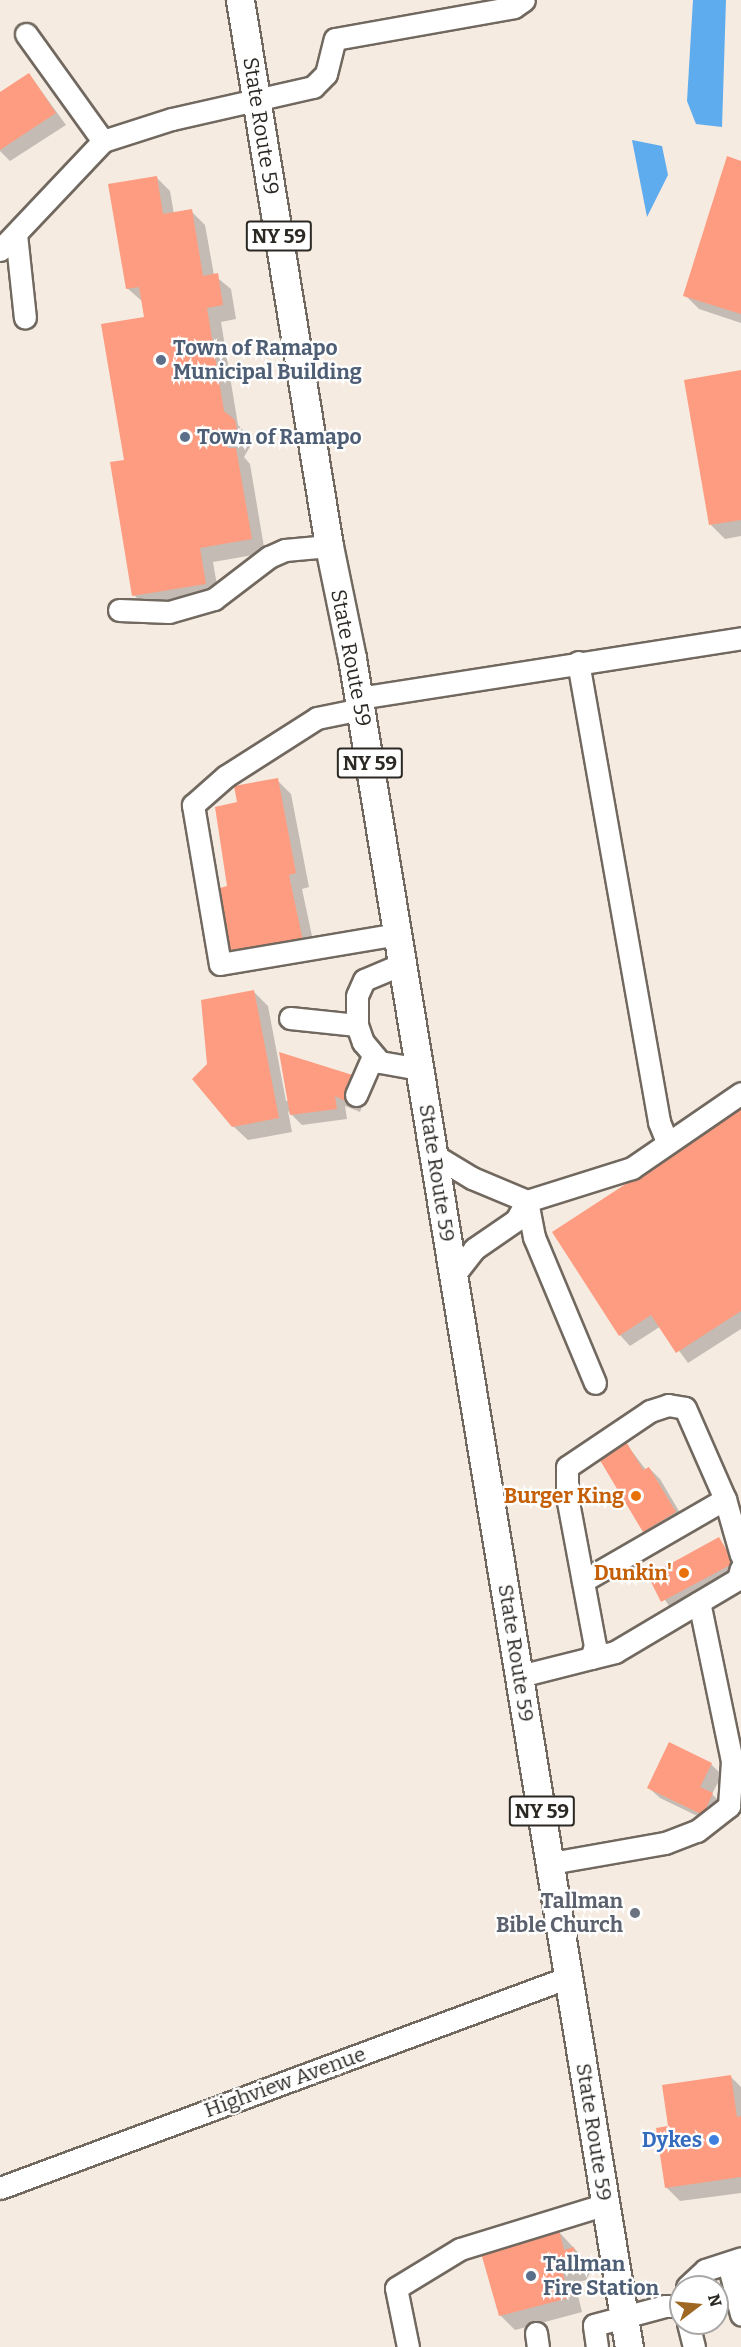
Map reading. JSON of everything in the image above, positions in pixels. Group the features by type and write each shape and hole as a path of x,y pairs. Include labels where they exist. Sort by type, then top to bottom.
{"main road":[{"name":"State Route 59","path":"240,0 329,546 360,703 629,2347"}],"street":[{"path":"0,250 103,141 172,119 257,100 322,81 334,39 514,8 524,0"},
{"path":"26,34 103,141"},
{"path":"16,234 25,318"},
{"path":"119,610 169,612 214,599 269,557 285,550 329,546"},
{"path":"398,933 220,964 193,805 226,776 317,718 360,703 578,662 741,640"},
{"path":"578,662 659,1122 667,1142"},
{"path":"402,964 364,980 357,996 357,1025 373,1056 394,1068 420,1069"},
{"path":"290,1018 357,1025"},
{"path":"356,1095 373,1056"},
{"path":"434,1155 472,1178 527,1201 632,1168 741,1093"},
{"path":"454,1275 474,1249 516,1220 527,1201"},
{"path":"527,1201 534,1237 595,1383"},
{"path":"591,1658 595,1646 567,1497 567,1467 650,1411 668,1405 685,1408 725,1499 741,1555"},
{"path":"583,1581 725,1499"},
{"path":"520,1676 615,1652 738,1579 741,1568"},
{"path":"551,1863 665,1843 697,1831 729,1806 732,1761 699,1602"},
{"name":"Highview Avenue","path":"0,2187 569,1977"},
{"path":"408,2347 396,2288 460,2249 606,2204"},
{"path":"700,2275 705,2271 734,2260 741,2314"},
{"path":"597,2347 594,2325 669,2306"}],"water":[{"path":"693,0 726,0 722,127 696,124 687,101"},
{"path":"632,140 662,146 668,175 647,217"}],"building":[{"path":"29,73 56,113 0,150 0,92"},
{"path":"727,156 741,161 741,314 683,296"},
{"name":"Town of Ramapo Municipal Building","path":"157,176 163,214 192,209 203,276 218,273 223,305 207,308 224,411 235,420 237,430 227,448 236,448 252,539 200,548 206,584 132,596 110,462 124,460 101,324 144,317 139,287 126,289 108,184"},
{"path":"741,370 741,520 709,525 684,380"},
{"path":"278,778 296,873 289,875 303,941 230,955 220,888 227,886 215,807 237,802 234,786"},
{"path":"254,990 279,1118 232,1127 192,1079 207,1064 201,1000"},
{"path":"279,1052 359,1077 349,1103 335,1096 337,1109 290,1115"},
{"path":"741,1109 741,1311 676,1353 651,1315 619,1336 552,1232"},
{"path":"625,1440 643,1470 649,1467 676,1512 643,1532 598,1457"},
{"path":"719,1537 734,1563 661,1602 648,1576"},
{"path":"669,1742 712,1763 700,1787 713,1793 703,1815 647,1788"},
{"path":"731,2075 737,2117 741,2116 741,2177 665,2188 656,2128 668,2126 662,2085"},
{"path":"559,2230 564,2250 574,2247 576,2258 572,2266 562,2269 569,2298 499,2316 481,2253"}],"place":[{"name":"Town of Ramapo Municipal Building","path":"161,360"},
{"name":"Town of Ramapo","path":"185,437"},
{"name":"Burger King","path":"636,1496"},
{"name":"Dunkin'","path":"684,1573"},
{"name":"Tallman Bible Church","path":"635,1913"},
{"name":"Dykes","path":"714,2140"},
{"name":"Tallman Fire Station","path":"531,2276"}]}
